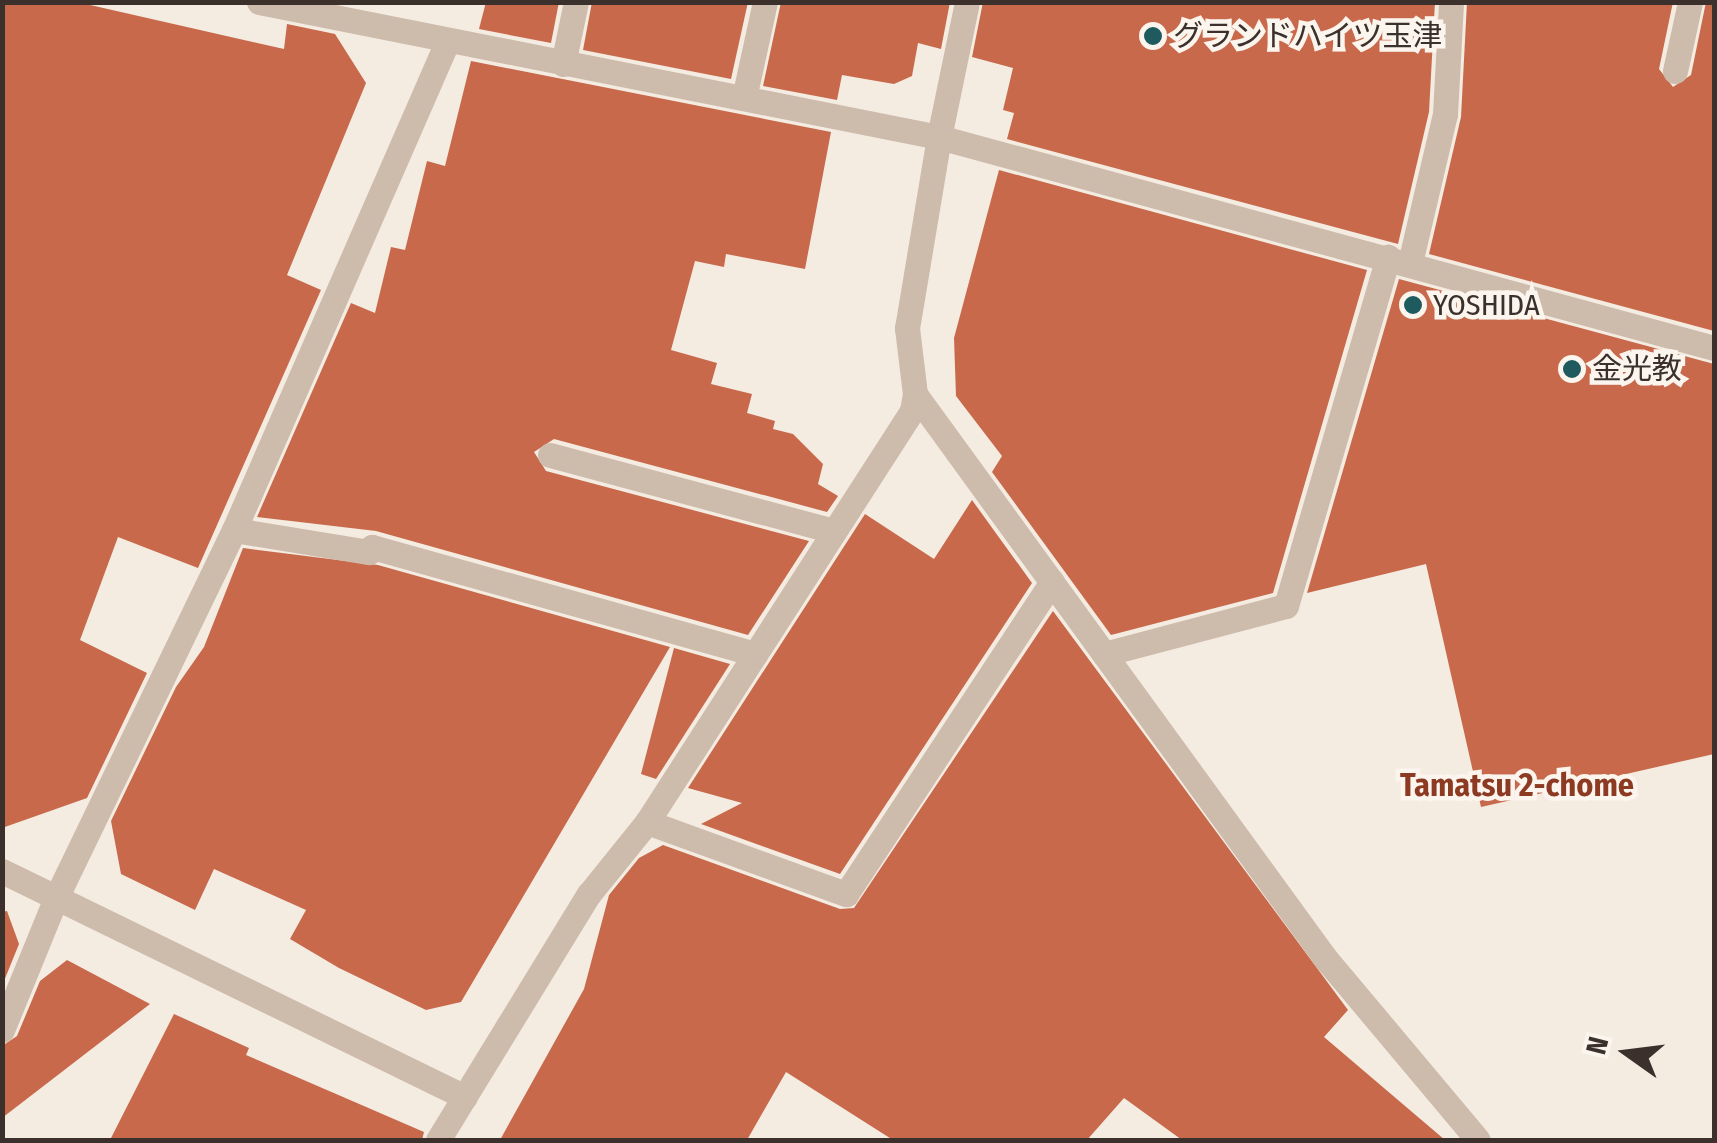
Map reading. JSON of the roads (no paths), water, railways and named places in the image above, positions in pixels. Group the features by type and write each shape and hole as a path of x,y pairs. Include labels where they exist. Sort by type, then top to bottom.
{"street":[{"path":"259,2 940,137 1714,348"},
{"path":"563,64 576,2"},
{"path":"744,98 765,2"},
{"path":"438,1140 589,894 647,822 912,411 915,394 907,328 967,2"},
{"path":"1104,654 1286,606 1445,114 1451,2"},
{"path":"1674,72 1690,2"},
{"path":"2,1030 56,898 234,530 447,42"},
{"path":"915,394 1450,1130 1478,1140"},
{"path":"550,456 834,530"},
{"path":"234,530 369,552 372,547 755,654"},
{"path":"647,822 846,894 1052,582"},
{"path":"2,872 466,1097"}],"place":[{"name":"グランドハイツ玉津","path":"1153,36"},
{"name":"YOSHIDA","path":"1413,305"},
{"name":"金光教","path":"1572,369"}],"district":[{"name":"Tamatsu 2-chome","path":"1517,785"}]}
